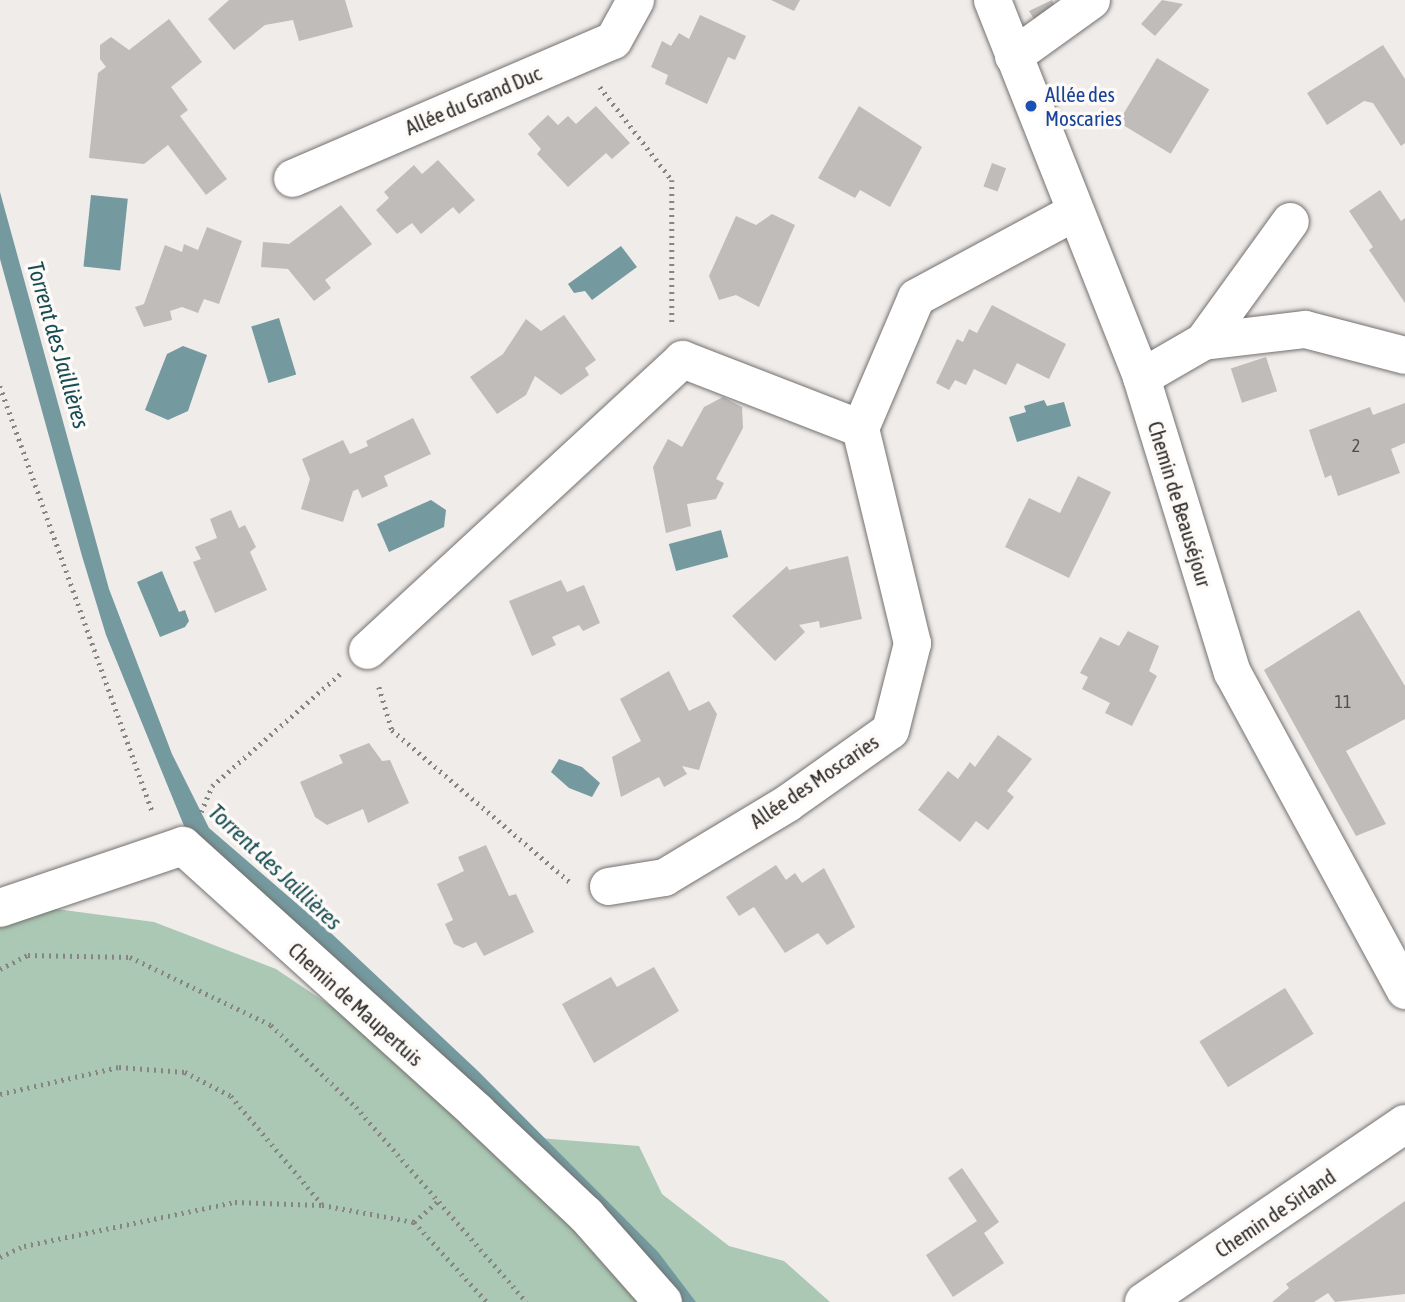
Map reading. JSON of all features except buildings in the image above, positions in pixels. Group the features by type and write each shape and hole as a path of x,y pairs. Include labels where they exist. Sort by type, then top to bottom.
{"street":[{"name":"Allée du Grand Duc","path":"292,178 613,40 635,0"},
{"name":"Chemin de Beauséjour","path":"992,0 1141,377 1232,672 1405,990"},
{"path":"1013,56 1091,0"},
{"path":"367,650 681,359 860,428 916,297 1074,212"},
{"path":"1141,377 1203,341 1290,221"},
{"path":"1203,341 1305,330 1405,355"},
{"name":"Allée des Moscaries","path":"608,886 664,877 787,803 890,730 912,643 860,428"},
{"name":"Chemin de Maupertuis","path":"166,849 183,846 477,1112 586,1215 663,1302"},
{"path":"0,908 166,849"},
{"name":"Chemin de Sirland","path":"1144,1302 1405,1124"}],"path":[{"path":"576,55 672,180 670,369"},
{"path":"0,386 166,849"},
{"path":"212,786 367,650 392,730 568,883 608,886"},
{"path":"0,969 28,955 130,957 271,1025 356,1107 527,1302"},
{"path":"0,1094 119,1067 185,1072 231,1096 322,1205"},
{"path":"414,1222 439,1200"},
{"path":"0,1257 24,1246 235,1202 322,1205 414,1222 487,1302"}],"green space":[{"path":"41,907 154,922 276,969 526,1137 639,1146 662,1194 729,1246 784,1261 830,1302 0,1302 0,920"}],"water":[{"path":"0,192 109,589 172,754 209,828 332,934 478,1071 658,1252 696,1302 682,1302 659,1271 378,997 189,838 106,635 82,556 0,259"},
{"path":"91,195 128,199 120,270 83,267"},
{"path":"621,246 637,267 592,300 585,291 574,293 568,284"},
{"path":"279,318 296,374 269,383 251,326"},
{"path":"183,346 207,355 188,411 168,420 145,410 167,354"},
{"path":"1044,400 1047,406 1064,402 1071,426 1017,442 1009,417 1026,412 1024,406"},
{"path":"431,500 446,510 444,527 389,552 377,524"},
{"path":"721,530 728,557 676,571 669,544"},
{"path":"162,571 179,612 185,610 189,621 185,627 160,637 137,582"},
{"path":"559,759 582,767 600,783 592,797 569,788 551,772"}],"place":[{"name":"Allée des Moscaries","path":"1031,106"}],"water label":[{"name":"Torrent des Jaillières","path":"58,345"},
{"name":"Torrent des Jaillières","path":"275,867"}]}
